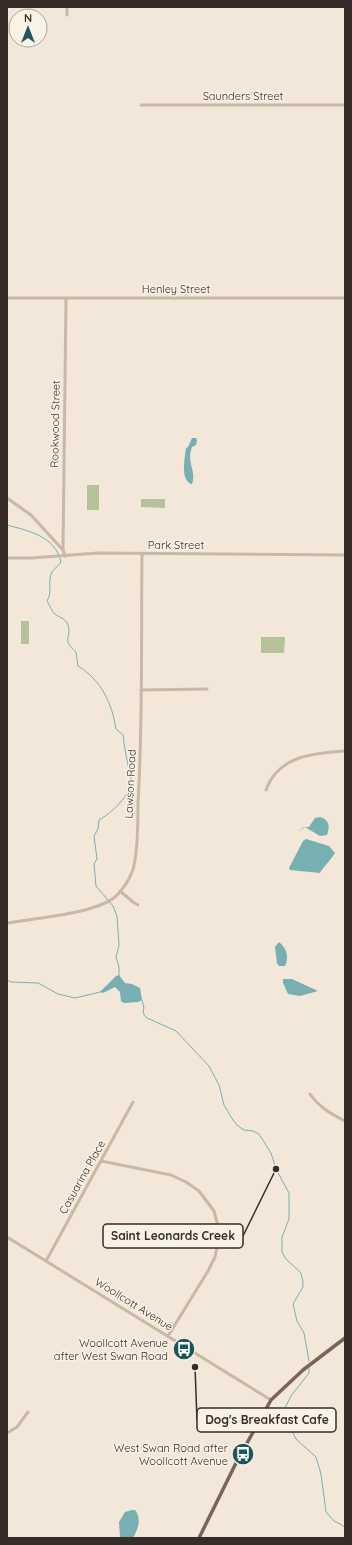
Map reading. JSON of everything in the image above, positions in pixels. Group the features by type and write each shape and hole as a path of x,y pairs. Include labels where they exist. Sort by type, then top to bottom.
{"main road":[{"path":"199,1538 237,1461 271,1400 308,1366 345,1338"}],"street":[{"path":"67,7 67,15"},
{"name":"Saunders Street","path":"141,105 345,105"},
{"name":"Henley Street","path":"7,298 345,298"},
{"name":"Rookwood Street","path":"63,550 66,299"},
{"path":"7,498 31,515 63,550 65,556"},
{"name":"Park Street","path":"7,558 98,553 345,555"},
{"name":"Lawson Road","path":"7,923 88,910 106,903 120,891 132,872 134,863 140,769 142,554"},
{"path":"141,690 207,689"},
{"path":"266,790 269,780 284,766 297,758 345,751"},
{"path":"120,891 138,905"},
{"path":"310,1094 315,1101 329,1112 345,1121"},
{"name":"Casuarina Place","path":"46,1261 133,1102"},
{"path":"101,1161 171,1175 186,1182 199,1191 214,1211 218,1232 218,1243 215,1257 168,1336"},
{"name":"Woollcott Avenue","path":"7,1237 271,1400"},
{"path":"7,1433 17,1428 28,1412"}],"green space":[{"path":"87,485 99,485 99,510 87,510"},
{"path":"141,499 165,499 165,508 141,507"},
{"path":"21,621 29,621 29,644 21,644"},
{"path":"261,637 285,637 284,653 261,653"}],"water":[{"path":"192,438 196,438 197,440 196,445 192,447 190,452 193,475 191,484 185,478 184,462 186,448 188,447"},
{"path":"320,817 326,820 329,829 327,835 320,836 305,827 309,827 315,818"},
{"path":"306,839 329,846 335,853 320,873 290,870 289,868 303,841"},
{"path":"279,942 284,947 286,953 287,960 285,966 279,966 277,963 275,947"},
{"path":"119,975 125,983 132,984 140,988 142,1000 138,1002 124,1003 121,1001 120,992 115,987 103,993 100,992 116,976"},
{"path":"283,979 292,979 318,991 300,996 288,994 283,983"},
{"path":"135,1510 139,1520 133,1538 120,1537 119,1522 125,1512"}],"waterway":[{"path":"7,525 32,532 40,536 47,540 58,553 61,562 52,572 50,579 50,594 47,601 52,611 67,623 69,629 68,641 76,652 78,666 99,685 112,710 116,729 123,735 131,779 130,788 123,799 108,814 99,820 98,829 94,836 97,859 94,864 96,886 113,906 117,916 119,945 116,957 119,967 119,975"},
{"path":"7,980 11,982 38,983 58,994 75,998 100,992"},
{"path":"142,1000 144,1015 147,1018 176,1031 209,1066 219,1085 224,1105 233,1120 244,1130 253,1131 259,1134 271,1153 276,1169 289,1193 289,1219 282,1237 282,1252 286,1259 301,1273 303,1287 293,1304 297,1321 304,1333 309,1361"},
{"path":"309,1368 309,1373 291,1396 285,1408 287,1421 296,1439 316,1457 321,1474 326,1512 334,1521 345,1528"}],"place":[{"name":"Saint Leonards Creek","path":"276,1169"},
{"name":"Woollcott Avenue after West Swan Road","path":"184,1349"},
{"name":"Dog's Breakfast Cafe","path":"195,1367"},
{"name":"West Swan Road after Woollcott Avenue","path":"243,1454"}]}
